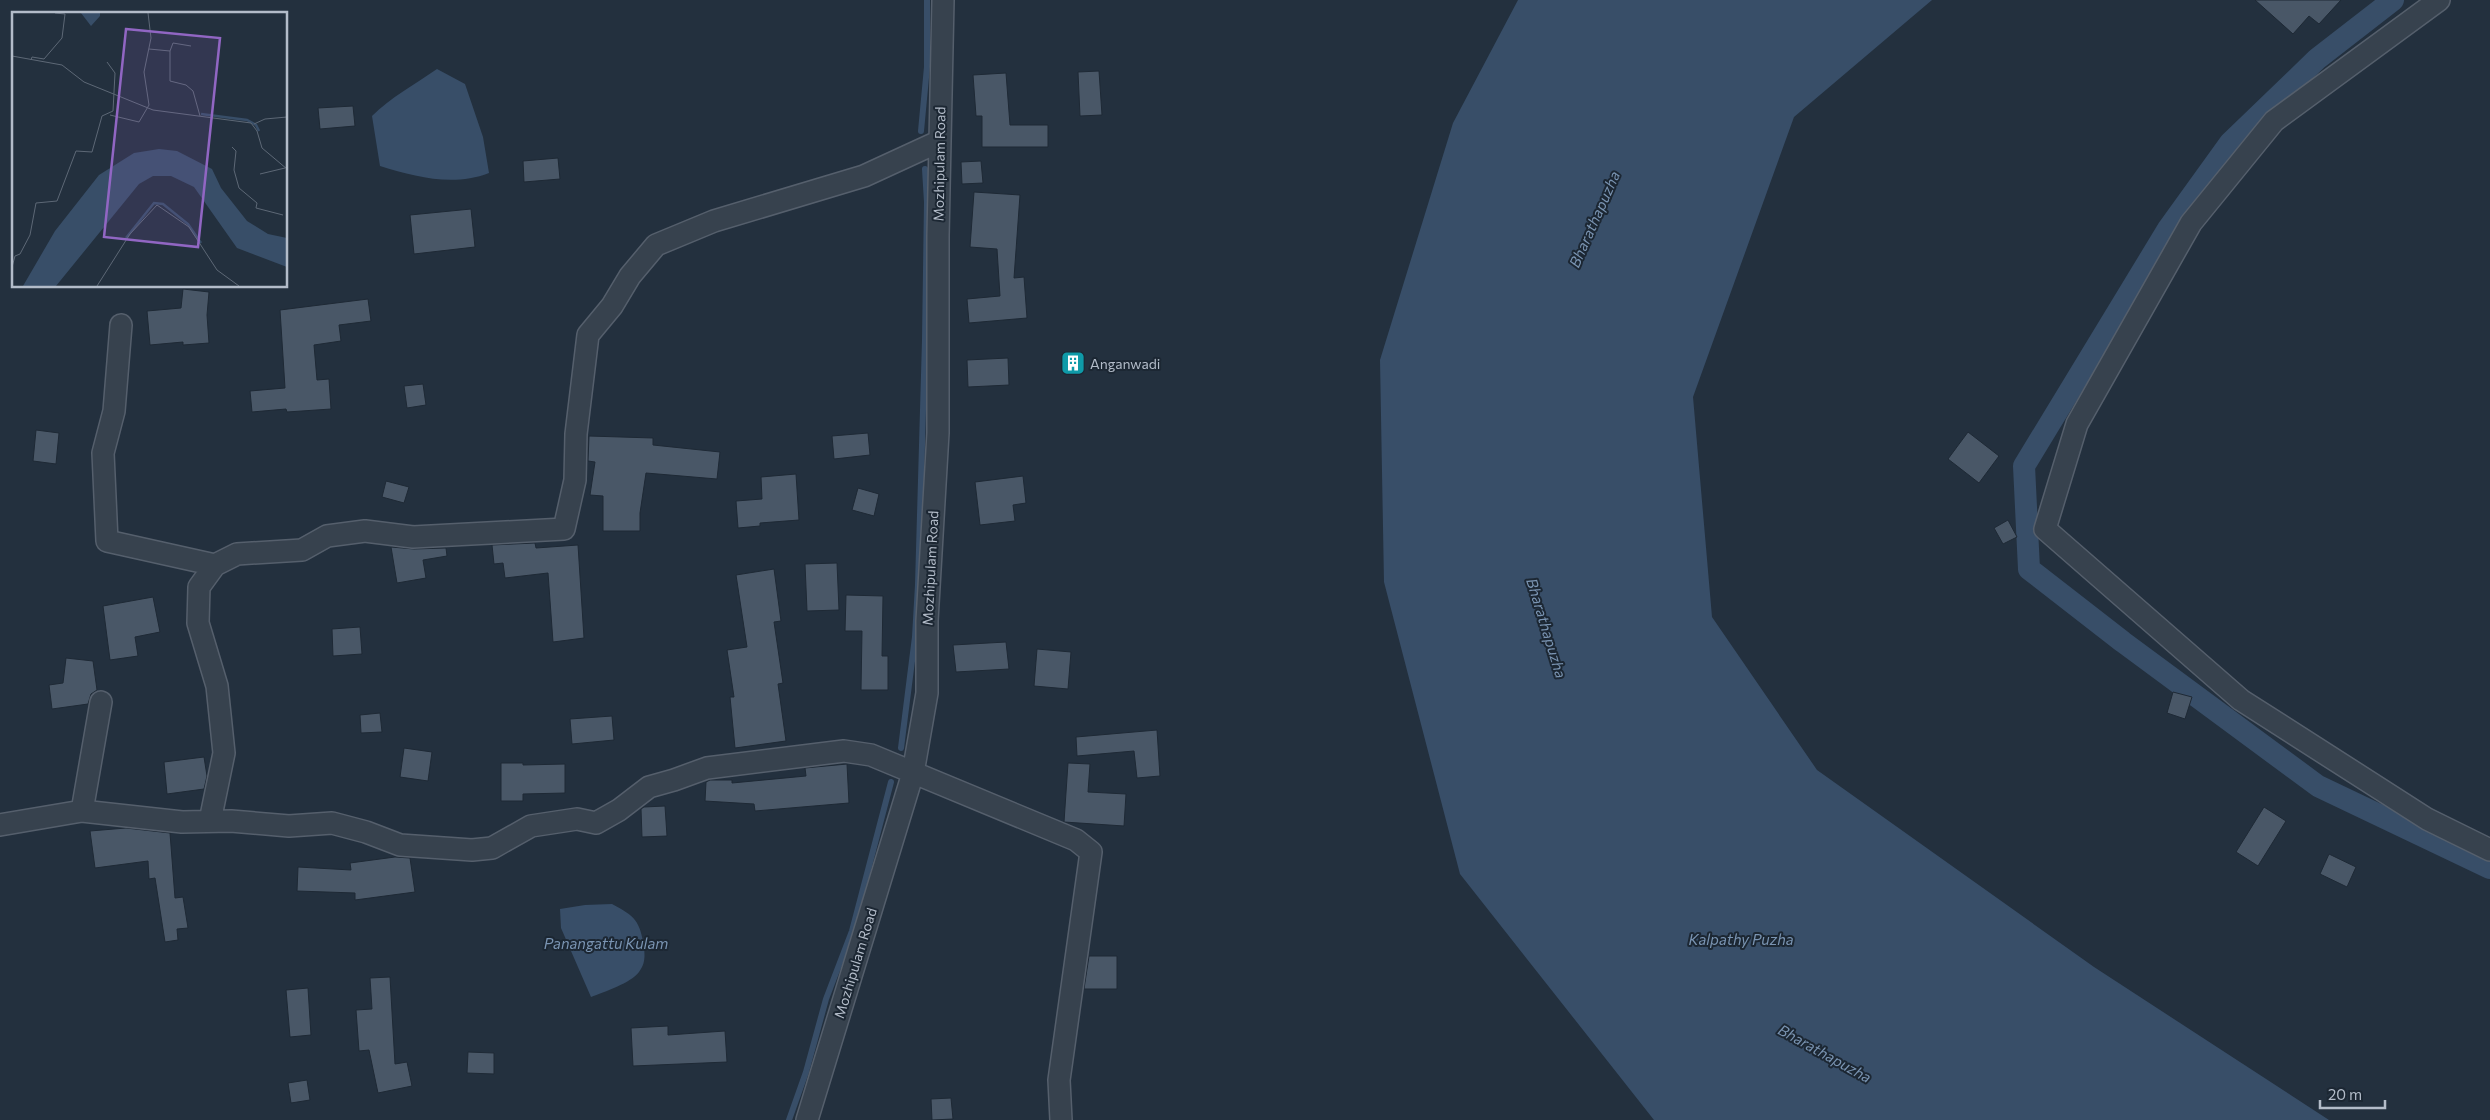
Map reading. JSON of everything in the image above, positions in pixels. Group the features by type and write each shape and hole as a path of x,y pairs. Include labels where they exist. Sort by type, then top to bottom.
{"street":[{"name":"Mozhipulam Road","path":"807,1120 913,773 927,693 927,621 938,433 943,0"},
{"path":"2439,0 2274,121 2191,224 2076,424 2045,529 2240,700 2426,818 2490,850"},
{"path":"210,821 224,753 216,686 198,623 198,587 215,565 237,554 302,550 327,536 365,530 413,537 564,529 576,480 576,434 588,335 612,306 630,276 656,245 714,221 864,176 940,140"},
{"path":"121,325 114,411 103,453 107,541 215,565"},
{"path":"82,811 101,702"},
{"path":"0,825 82,811 182,822 210,821 289,826 332,823 366,832 400,845 472,850 492,848 531,826 577,820 596,823 619,810 649,787 706,768 844,751 871,755 1076,840 1091,852 1059,1080 1061,1120"}],"water":[{"name":"Kalpathy Puzha","path":"1518,0 1932,0 1794,117 1693,397 1712,617 1817,770 2094,967 2329,1120 1654,1120 1460,874 1384,582 1380,360 1453,123"},
{"path":"437,69 465,84 483,137 489,173 475,177 448,180 421,177 380,166 372,116 395,97"},
{"name":"Panangattu Kulam","path":"612,904 631,916 638,925 644,947 643,963 639,972 630,980 591,997 561,928 560,909 585,905"}],"building":[{"path":"2255,0 2341,0 2319,24 2309,16 2293,34"},
{"path":"1099,71 1102,115 1080,116 1078,72"},
{"path":"1006,73 1010,125 1048,125 1048,147 982,147 982,116 976,116 973,75"},
{"path":"353,106 355,126 320,129 318,108"},
{"path":"558,158 560,179 524,182 523,161"},
{"path":"981,161 983,183 962,184 961,162"},
{"path":"974,192 1020,195 1014,278 1024,277 1027,318 969,323 967,299 1000,296 997,249 970,247"},
{"path":"471,209 475,247 414,254 410,215"},
{"path":"183,289 209,292 207,315 209,343 183,345 183,342 150,345 147,311 181,308"},
{"path":"368,299 371,321 339,325 341,341 314,345 317,380 329,379 331,409 287,412 286,409 252,412 250,391 285,388 280,310"},
{"path":"1008,358 1009,385 968,387 967,360"},
{"path":"423,384 426,405 407,408 404,386"},
{"path":"36,430 59,433 56,464 33,461"},
{"path":"1968,432 1999,456 1979,483 1948,459"},
{"path":"868,433 870,455 834,459 832,436"},
{"path":"589,436 653,438 653,445 720,452 717,479 646,473 640,513 640,531 603,531 603,496 590,495 595,462 588,461"},
{"path":"796,474 799,520 760,523 760,526 738,528 736,501 762,499 761,477"},
{"path":"1023,476 1026,503 1013,505 1015,521 980,525 975,482"},
{"path":"386,481 409,487 404,503 382,497"},
{"path":"858,488 879,494 874,516 852,510"},
{"path":"2008,520 2017,537 2003,544 1994,528"},
{"path":"535,543 536,548 578,545 584,638 553,642 548,573 505,578 503,563 494,564 492,545"},
{"path":"391,547 414,549 446,548 447,556 423,560 426,578 397,583"},
{"path":"837,563 839,610 807,611 805,564"},
{"path":"774,569 781,621 774,622 783,683 778,684 786,741 735,748 730,697 734,697 727,650 747,647 736,575"},
{"path":"846,595 883,596 882,656 888,656 888,690 861,690 862,631 845,631"},
{"path":"153,597 160,632 135,637 138,656 110,660 103,606"},
{"path":"360,627 362,654 333,656 332,629"},
{"path":"1006,642 1009,669 956,672 953,645"},
{"path":"1037,649 1071,652 1068,689 1034,686"},
{"path":"66,658 93,661 97,690 91,694 88,704 52,709 49,685 63,683"},
{"path":"2173,692 2192,697 2185,719 2167,713"},
{"path":"380,713 382,732 361,733 360,715"},
{"path":"612,716 614,740 572,744 570,719"},
{"path":"1157,730 1160,776 1137,778 1134,751 1077,756 1076,737"},
{"path":"404,748 432,752 428,781 400,777"},
{"path":"204,757 207,776 204,789 167,794 164,762"},
{"path":"501,763 523,763 523,765 565,764 565,793 523,794 523,801 501,801"},
{"path":"1068,763 1090,764 1088,792 1126,794 1124,826 1064,822"},
{"path":"847,764 849,803 755,811 754,804 705,801 706,782 710,780 732,780 732,783 806,776 805,768"},
{"path":"665,806 667,836 642,837 641,809 644,807"},
{"path":"2264,807 2286,821 2258,866 2236,852"},
{"path":"126,828 170,833 175,898 183,897 188,928 177,929 178,940 165,942 155,878 149,879 148,861 95,868 90,831"},
{"path":"2329,854 2356,867 2347,887 2320,874"},
{"path":"395,857 410,858 415,892 355,900 355,893 297,891 298,867 351,870 350,863"},
{"path":"1089,956 1117,956 1117,989 1084,989"},
{"path":"390,977 395,1064 407,1062 412,1086 378,1093 369,1050 359,1051 356,1010 372,1009 370,978"},
{"path":"308,988 311,1035 290,1037 286,990"},
{"path":"668,1026 668,1035 725,1031 727,1062 633,1066 631,1028"},
{"path":"468,1052 494,1053 494,1074 467,1073"},
{"path":"307,1080 310,1100 291,1103 288,1083"},
{"path":"951,1098 953,1119 932,1120 931,1099"}],"waterway":[{"path":"921,131 927,67 927,0"},
{"path":"2393,0 2317,59 2230,143 2168,229 2024,466 2029,569 2123,642 2318,786 2490,868"},
{"path":"901,748 915,637 918,585 925,340 927,202 925,169"},
{"path":"789,1120 806,1072 826,999 852,931 891,782"}],"place":[{"name":"Anganwadi","path":"1073,363"}],"water label":[{"name":"Bharathapuzha","path":"1594,219"},
{"name":"Bharathapuzha","path":"1547,628"},
{"name":"Bharathapuzha","path":"1825,1053"}]}
